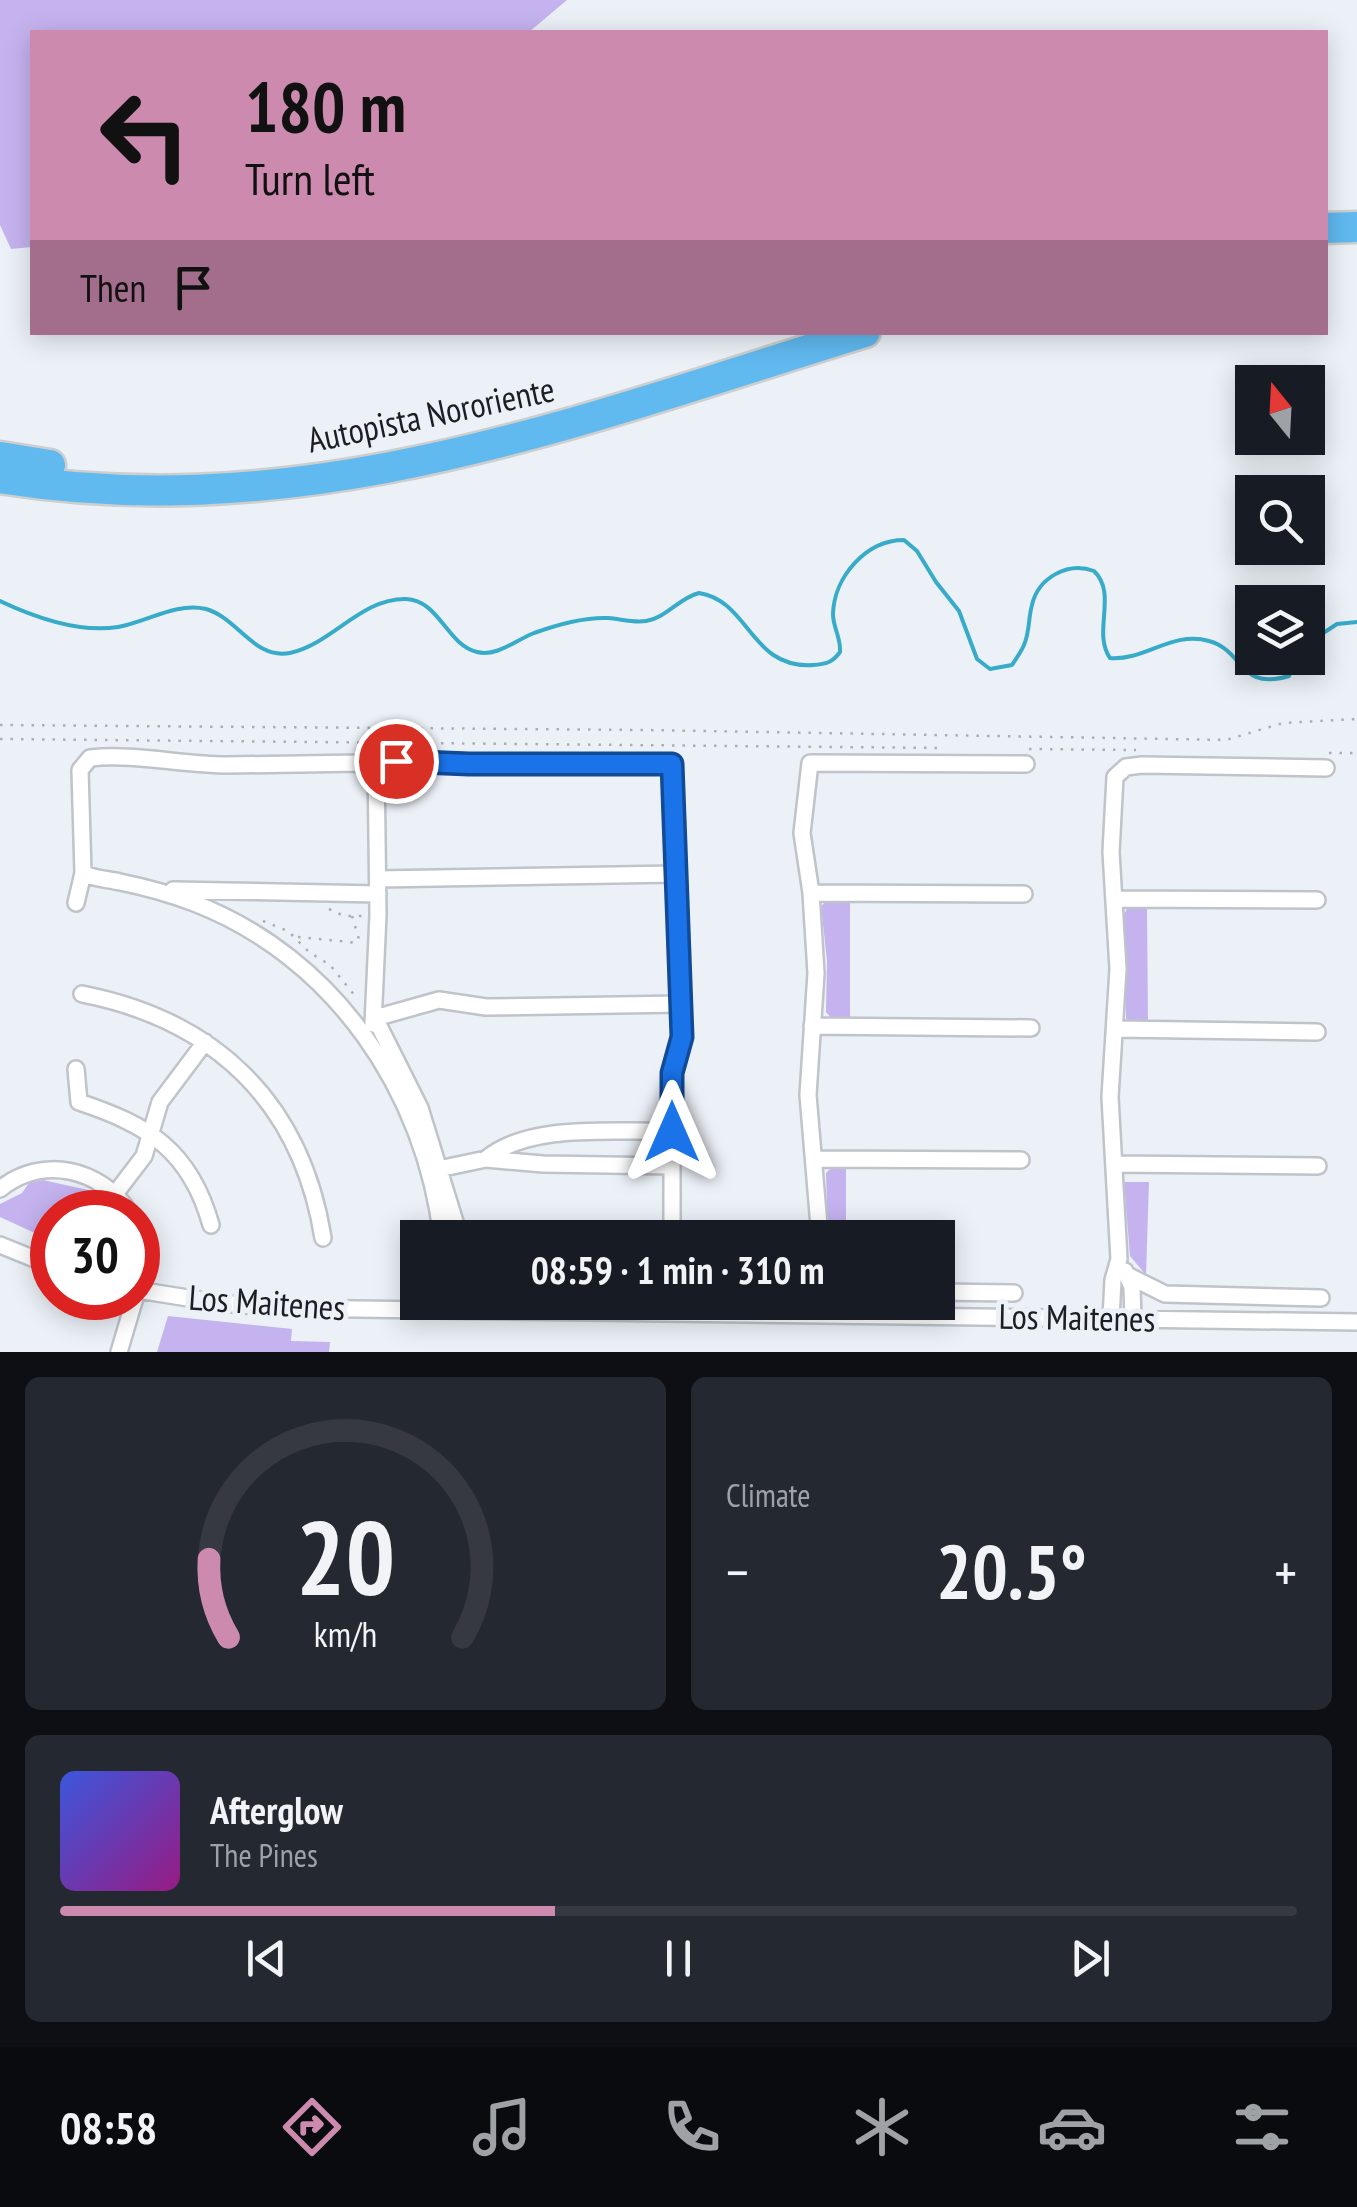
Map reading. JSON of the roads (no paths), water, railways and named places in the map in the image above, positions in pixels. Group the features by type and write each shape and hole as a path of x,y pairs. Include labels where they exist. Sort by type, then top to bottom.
{"highway":[{"path":"1328,208 1357,207"},
{"path":"1328,228 1357,228"},
{"name":"Autopista Nororiente","path":"0,457 79,468 182,473 339,458 470,432 790,335"},
{"name":"Autopista Nororiente","path":"0,478 89,489 178,492 389,470 539,433 855,335"}],"street":[{"path":"819,1220 808,1095 816,962 802,833 810,762 1029,756"},
{"path":"76,904 83,873 80,770 90,758 213,765 376,760 672,764 682,1004 681,1049 672,1073 672,1220"},
{"path":"366,1036 374,1018 378,915 376,760"},
{"path":"1110,1318 1119,1259 1110,1097 1116,1029 1114,781 1122,770 1142,765 1326,768"},
{"path":"83,873 150,888 205,908 286,955 343,1008 366,1036 403,1098 435,1169 440,1220"},
{"path":"150,888 215,892 676,874"},
{"path":"205,908 207,896 215,892"},
{"path":"811,893 1024,894"},
{"path":"1116,899 1317,900"},
{"path":"82,994 150,1012 191,1031 256,1087 283,1124 309,1178 323,1238"},
{"path":"374,1018 439,1000 486,1007 682,1004"},
{"path":"374,1018 420,1108 453,1220"},
{"path":"812,1026 1031,1028"},
{"path":"1116,1029 1317,1032"},
{"path":"118,1190 144,1156 160,1102 206,1042"},
{"path":"76,1069 79,1102 116,1113 151,1133 193,1182 211,1225"},
{"path":"486,1159 508,1143 532,1136 672,1132"},
{"path":"435,1169 486,1159 672,1166"},
{"path":"816,1159 1021,1160"},
{"path":"1115,1164 1318,1166"},
{"path":"0,1167 5,1185 34,1172 69,1170 89,1176 109,1190"},
{"path":"0,1244 30,1257"},
{"path":"1119,1259 1128,1275 1133,1319"},
{"path":"1128,1275 1164,1294 1321,1298"},
{"path":"955,1292 1014,1292"},
{"name":"Los Maitenes","path":"160,1293 247,1306 400,1306"},
{"name":"Los Maitenes","path":"955,1312 1357,1322"},
{"path":"119,1352 128,1320"}],"waterway":[{"path":"0,601 42,618 88,628 129,625 184,608 206,609 228,621 256,645 290,653 320,641 375,606 406,599 427,607 467,648 484,653 580,620 653,619 699,593 729,608 776,657 813,665 828,662 840,652 833,614 846,574 877,546 904,540 917,551 959,611 977,659 990,669 1012,665 1026,640 1035,595 1047,580 1074,568 1094,571 1101,580 1105,602 1103,637 1110,658 1196,639 1221,646 1235,659"},
{"path":"1325,632 1337,624 1357,622"},
{"path":"1253,675 1272,679 1289,675"}]}
